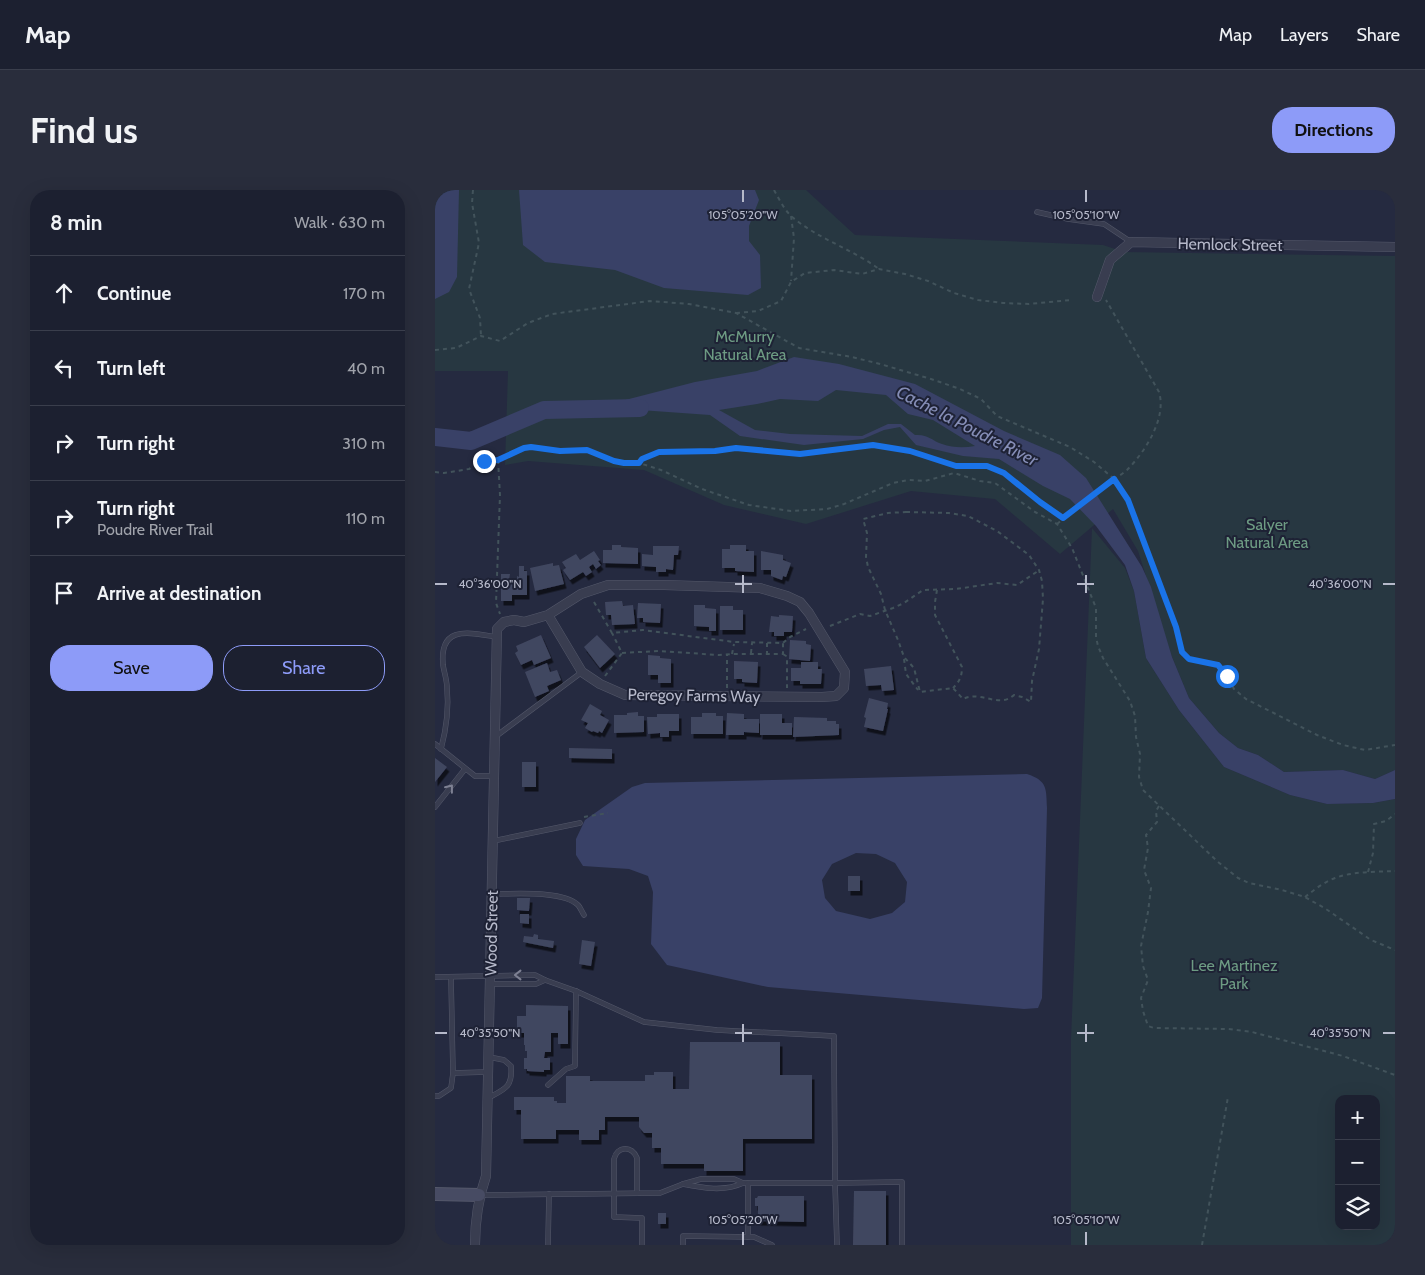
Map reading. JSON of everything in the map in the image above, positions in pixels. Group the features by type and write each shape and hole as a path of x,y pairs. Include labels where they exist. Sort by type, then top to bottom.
{"street":[{"name":"Hemlock Street","path":"1131,242 1395,247"},
{"path":"1100,296 1110,260 1131,242"},
{"name":"Peregoy Farms Way","path":"608,585 760,588 787,596 800,602 809,612 845,672 844,688 836,696 822,697 625,695 600,684 582,672 548,616 581,594 608,585"},
{"path":"505,622 514,620 524,622 548,616"},
{"name":"Wood Street","path":"475,1245 479,1195 486,1176 497,629 505,622"},
{"path":"435,1194 479,1195"}],"lane":[{"path":"1037,212 1104,224 1131,242"},
{"path":"441,749 446,721 447,688 443,651 445,644 449,637 467,632 497,637"},
{"path":"495,738 582,672"},
{"path":"435,744 475,776 494,776"},
{"path":"435,807 465,768"},
{"path":"493,841 577,823"},
{"path":"492,894 536,894 568,898 578,905 584,915"},
{"path":"490,980 535,975 576,991 644,1022 717,1030 834,1036 837,1245"},
{"path":"435,978 536,984 545,980"},
{"path":"435,1096 439,1096 451,1088 453,1072 451,978"},
{"path":"548,1085 554,1082 566,1070 575,1066 576,991"},
{"path":"488,1098 507,1088 512,1078 511,1066 504,1060 489,1058"},
{"path":"453,1072 489,1072"},
{"path":"637,1193 637,1158 635,1153 627,1148 622,1148 615,1155 614,1217 642,1218 642,1245"},
{"path":"479,1195 660,1193 701,1178 734,1179 745,1183 902,1182 902,1245"},
{"path":"683,1184 701,1188 733,1188 745,1183"},
{"path":"745,1183 748,1237"},
{"path":"548,1245 549,1194"},
{"path":"683,1245 683,1236 754,1237 772,1245"}],"path":[{"path":"473,190 472,204 479,243 469,289 480,318 481,336"},
{"path":"774,190 780,202 791,216 822,236 862,257 879,269 928,281 954,293 978,300 1029,304 1071,300"},
{"path":"435,350 456,348 481,336 500,340 528,323 552,314 650,301 689,304 736,313 758,311 781,301 791,282 794,238 791,216"},
{"path":"791,282 805,273 834,270 862,274 879,269"},
{"path":"1057,524 1126,471 1138,457 1152,435 1159,414 1161,399 1150,374 1100,296"},
{"path":"736,313 799,348 881,364 960,389 981,399 997,416 1070,447 1095,462 1114,479 1128,500 1176,627 1182,652 1189,659 1218,665 1227,676 1234,690 1247,699 1343,745 1365,750 1395,745"},
{"path":"639,463 642,459 659,452 715,451 736,448 800,454 873,445 910,451 956,466 987,466 1004,473 1063,518"},
{"path":"435,472 445,473 469,470 484,461 498,460 524,448 531,447 560,451 587,450 614,461 639,463 661,470 702,489 749,505 791,511 827,509 844,504 893,483 909,480 925,481 954,473 1002,486 1035,512 1057,524 1072,548 1096,608 1097,646 1130,701 1135,716 1140,782 1143,790 1217,862 1238,878 1249,883 1305,897 1371,940 1395,950"},
{"path":"498,460 500,495 496,604 505,622"},
{"path":"919,692 907,674 899,640 868,567 866,557 867,533 863,519 871,516 913,512 968,516 981,522 1029,554 1039,570 1042,581 1042,625 1031,702 1014,695 1003,702 977,696 963,699 953,688"},
{"path":"830,626 860,614 870,616 904,603 923,590 957,589 997,583 1017,585 1039,570"},
{"path":"919,692 953,688 962,675 962,668 935,615 938,589"},
{"path":"594,602 623,653"},
{"path":"612,633 643,630 734,642 783,643 806,628"},
{"path":"732,654 734,642"},
{"path":"751,654 752,643"},
{"path":"767,643 767,654"},
{"path":"783,643 783,654 787,660 787,688"},
{"path":"604,678 623,653 658,650 727,655 783,654"},
{"path":"727,655 727,688"},
{"path":"904,657 914,668 919,692"},
{"path":"1159,806 1156,812 1157,822 1147,835 1148,848 1144,870 1151,888 1141,946 1143,966 1148,980 1141,998 1148,1026 1154,1028 1228,1029 1252,1032 1343,1056 1395,1075"},
{"path":"577,823 576,820 583,817 608,813"},
{"path":"1368,872 1373,853 1374,824 1386,821 1395,814"},
{"path":"1305,897 1322,884 1335,878 1368,872 1395,871"},
{"path":"1202,1245 1227,1097"},
{"path":"1384,1245 1391,1245"}],"green space":[{"name":"McMurry Natural Area","path":"435,190 806,190 855,235 1103,245 1124,252 1395,256 1395,770 1375,779 1343,770 1284,772 1258,755 1238,748 1219,733 1189,698 1172,657 1138,551 1113,509 1060,554 995,499 911,491 806,524 724,505 644,470 528,461 505,465 508,371 435,371"},
{"name":"Lee Martinez Park","path":"1092,528 1125,568 1134,591 1146,658 1179,710 1224,767 1290,795 1327,804 1373,803 1395,799 1395,1245 1071,1245 1071,1039"}],"water":[{"path":"435,190 459,190 457,277 449,292 435,299"},
{"path":"519,190 755,190 759,200 749,226 749,241 760,255 761,288 748,295 664,288 615,270 545,262 523,245"},
{"path":"794,357 839,364 915,384 1004,431 1060,455 1086,478 1142,567 1151,587 1172,657 1189,698 1219,733 1238,748 1258,755 1284,772 1343,770 1375,779 1395,770 1395,799 1373,803 1327,804 1290,795 1224,767 1179,710 1146,658 1134,591 1125,565 1096,526 1070,499 1043,486 999,459 963,456 916,445 900,427 884,430 863,439 804,445 740,436 710,415 598,407 695,382 757,371","holes":["836,390 886,395 908,414 933,420 975,446 959,447 946,445 926,436 915,435 901,424 888,424 862,436 790,434 755,430 719,410 780,399 818,401"]},
{"path":"1027,774 1034,777 1045,786 1047,808 1042,998 1038,1008 1024,1009 768,987 667,965 651,944 653,892 648,876 629,869 583,866 576,855 576,839 585,820 632,787 645,783","holes":["856,853 876,854 895,863 907,882 905,902 892,913 870,919 836,911 825,898 822,880 832,864"]}],"building":[{"path":"612,545 638,548 638,564 603,563 603,550 612,550"},
{"path":"730,545 746,545 746,551 754,551 754,572 735,571 735,568 722,568 722,549 730,549"},
{"path":"653,546 679,546 678,555 674,555 673,570 666,569 666,572 656,572 656,567 642,566 642,554 653,555"},
{"path":"594,551 601,565 596,569 593,564 589,567 592,572 586,576 583,572 570,580 563,570 566,568 562,562 576,554 580,560"},
{"path":"761,551 783,555 783,560 791,563 786,577 783,576 782,580 771,576 771,570 761,570"},
{"path":"553,563 553,566 559,565 564,584 535,591 530,568"},
{"path":"519,566 524,566 524,571 527,571 527,595 512,595 512,601 501,601 501,574 510,574 509,580 517,580 517,576 519,577"},
{"path":"622,601 623,606 633,605 635,624 612,625 611,615 606,615 605,602"},
{"path":"638,603 661,604 660,623 643,622 643,618 637,618"},
{"path":"694,605 705,605 705,608 716,609 716,631 709,631 709,627 694,626"},
{"path":"720,606 733,606 733,610 743,610 743,630 720,630"},
{"path":"779,615 793,616 792,632 784,632 784,636 774,636 774,632 769,632 771,616 779,617"},
{"path":"541,635 551,658 534,665 532,660 521,665 515,653 518,651 516,646"},
{"path":"597,635 615,654 600,668 584,647"},
{"path":"790,640 806,641 806,644 811,645 810,661 789,659"},
{"path":"648,655 671,659 671,683 658,683 658,675 648,675"},
{"path":"734,661 758,662 757,683 742,682 742,679 734,679"},
{"path":"801,662 818,662 818,669 822,669 821,684 800,684 800,681 791,681 791,668 801,668"},
{"path":"547,663 550,672 557,670 561,680 547,686 549,691 535,697 525,672"},
{"path":"891,666 894,690 882,691 881,685 866,686 864,669"},
{"path":"869,698 888,703 883,731 864,727 866,718 864,717"},
{"path":"590,704 602,711 600,715 609,720 602,733 599,731 598,733 592,732 585,728 588,723 581,720"},
{"path":"638,712 638,716 644,716 644,732 614,733 614,715 627,715 627,713"},
{"path":"702,713 716,713 716,716 723,716 723,734 691,734 691,717 702,717"},
{"path":"727,713 744,714 744,719 759,719 759,733 744,732 744,735 726,735"},
{"path":"657,714 679,714 679,731 669,731 669,737 660,737 660,733 648,734 647,717 657,717"},
{"path":"760,714 782,714 782,723 792,723 792,735 760,735"},
{"path":"794,717 827,718 827,721 836,721 836,724 839,724 839,735 793,737"},
{"path":"569,748 612,749 612,759 569,758"},
{"path":"435,758 447,767 435,782"},
{"path":"522,762 536,762 536,787 522,787"},
{"path":"848,876 860,876 860,891 848,891"},
{"path":"517,898 530,898 529,911 517,910"},
{"path":"520,914 529,914 529,924 520,923"},
{"path":"534,934 538,935 538,939 554,941 553,948 523,942 524,936 533,937"},
{"path":"582,940 595,942 591,966 579,964"},
{"path":"526,1005 568,1006 568,1044 558,1044 558,1033 551,1033 551,1052 545,1052 544,1058 550,1058 550,1070 544,1070 544,1072 527,1071 527,1069 524,1069 524,1058 527,1058 527,1051 525,1051 524,1045 524,1033 517,1033 517,1016 526,1016"},
{"path":"690,1042 780,1042 780,1075 812,1075 812,1139 743,1139 743,1171 704,1171 704,1164 661,1164 661,1148 652,1148 652,1133 644,1133 639,1127 639,1117 605,1117 605,1130 599,1130 599,1140 579,1140 579,1130 556,1130 556,1139 521,1139 521,1110 514,1110 514,1097 554,1097 554,1101 557,1101 557,1103 566,1103 566,1076 590,1076 590,1081 645,1081 645,1075 654,1075 654,1072 673,1072 673,1089 689,1089"},
{"path":"854,1191 886,1191 886,1245 853,1245"},
{"path":"758,1196 804,1196 804,1222 758,1221 758,1206 755,1206 755,1198"},
{"path":"658,1213 666,1213 666,1224 658,1224"}],"waterway":[{"name":"Cache la Poudre River","path":"435,437 471,441 544,410 640,408"}],"route":[{"path":"484,461 498,460 524,448 531,447 560,451 587,450 614,461 639,463 642,459 659,452 715,451 736,448 800,454 873,445 910,451 956,466 987,466 1004,473 1063,518 1114,479 1128,500 1176,627 1182,652 1189,659 1218,665 1227,676"}],"park label":[{"name":"Salyer Natural Area","path":"1267,533"}]}
